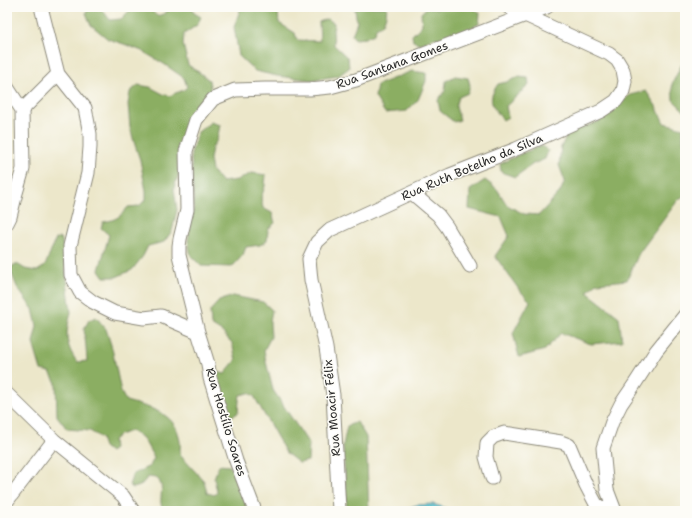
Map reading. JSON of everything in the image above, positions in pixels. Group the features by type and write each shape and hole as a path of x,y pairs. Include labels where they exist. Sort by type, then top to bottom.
{"street":[{"path":"43,7 42,11 58,74 85,108 90,134 88,173 70,246 71,275 80,292 93,302 115,313 144,318 161,316 198,332"},
{"path":"508,7 526,15"},
{"name":"Rua Santana Gomes","path":"198,332 179,246 187,210 186,151 196,120 213,100 235,90 310,89 330,87 356,80 547,7"},
{"name":"Rua Ruth Botelho da Silva","path":"309,259 317,242 330,230 450,175 516,149 601,112 616,101 623,91 625,81 623,70 617,60 609,54 526,15"},
{"path":"22,110 58,74"},
{"path":"7,87 22,110 24,169 7,223"},
{"path":"412,193 438,216 447,227 470,266"},
{"name":"Rua Moacir Félix","path":"309,259 311,280 326,348 333,395 339,511"},
{"path":"615,511 607,490 603,448 612,422 621,404 656,351 685,315"},
{"name":"Rua Hostílio Soares","path":"198,332 208,364 210,378 236,461 255,511"},
{"path":"7,394 54,440 123,496 133,511"},
{"path":"492,478 486,457 487,444 493,437 504,433 561,442 568,445 596,504 606,511"},
{"path":"7,501 54,440"}],"green space":[{"path":"89,7 98,7 110,20 121,19 129,11 141,7 152,11 157,16 166,13 168,7 192,7 194,13 201,17 197,25 184,34 183,44 188,65 209,80 211,91 195,109 181,148 179,173 174,188 177,210 172,231 164,242 148,246 143,256 132,270 116,277 104,277 99,270 109,235 101,228 103,222 117,218 128,207 139,206 146,199 146,191 140,160 130,127 128,104 130,92 138,85 150,87 170,96 187,87 184,78 164,64 142,51 108,39 91,25 86,13"},
{"path":"241,7 279,7 279,23 295,33 297,40 320,41 319,22 327,19 334,23 334,45 348,58 349,68 338,76 311,80 277,76 255,71 239,56 234,27"},
{"path":"356,7 387,7 383,24 376,28 374,34 365,38 355,39 352,35 357,22"},
{"path":"427,7 437,9 442,7 472,7 480,13 479,24 447,39 434,38 421,44 413,41 412,35 422,25 421,13"},
{"path":"685,58 685,112 673,100 672,84"},
{"path":"412,71 426,73 426,81 418,100 407,111 385,113 375,97 377,85"},
{"path":"455,76 468,78 470,85 468,93 459,97 456,107 460,120 454,122 440,111 438,100 445,91 446,81"},
{"path":"518,77 528,78 529,85 506,106 508,117 503,120 492,104 494,90 498,84"},
{"path":"646,91 656,106 664,123 683,128 683,142 685,142 685,195 678,200 639,253 627,280 597,283 587,292 619,317 622,341 591,344 561,333 545,350 519,357 513,333 530,301 520,291 495,256 509,236 501,217 469,209 470,190 485,180 497,189 507,205 524,214 539,215 560,192 565,181 559,165 561,147 568,133 600,121 630,95"},
{"path":"211,122 220,125 217,140 212,148 210,159 212,171 222,182 237,180 252,173 266,175 265,186 261,198 263,208 272,213 275,223 268,229 267,241 260,245 246,247 243,255 232,267 201,266 191,256 188,241 194,206 191,153 198,132"},
{"path":"542,146 548,151 545,159 533,164 515,177 501,172 500,164 520,154"},
{"path":"59,237 62,240 71,313 67,339 70,350 77,362 87,361 84,329 89,320 96,317 106,329 112,348 121,392 126,401 151,408 166,416 172,422 180,439 180,455 204,481 207,493 215,495 217,492 214,478 219,465 230,466 245,500 247,511 167,511 163,509 161,502 162,490 157,478 148,477 140,486 133,488 129,485 133,474 150,466 154,458 143,438 131,431 119,435 113,440 114,449 110,452 104,447 101,438 90,431 67,429 57,416 56,383 50,372 41,370 33,343 37,326 33,309 17,287 11,272 12,266 17,264 25,269 37,271 45,266 55,240"},
{"path":"233,296 263,302 272,310 270,323 271,337 264,350 266,362 273,390 309,444 308,461 299,463 286,453 254,396 248,393 240,395 238,413 232,416 225,412 215,377 218,372 225,374 236,360 232,343 222,332 211,325 210,311 219,301"},
{"path":"357,422 366,437 369,511 347,511 343,445 347,426"}],"water":[{"path":"433,504 446,508 447,511 399,511 416,505"}]}
